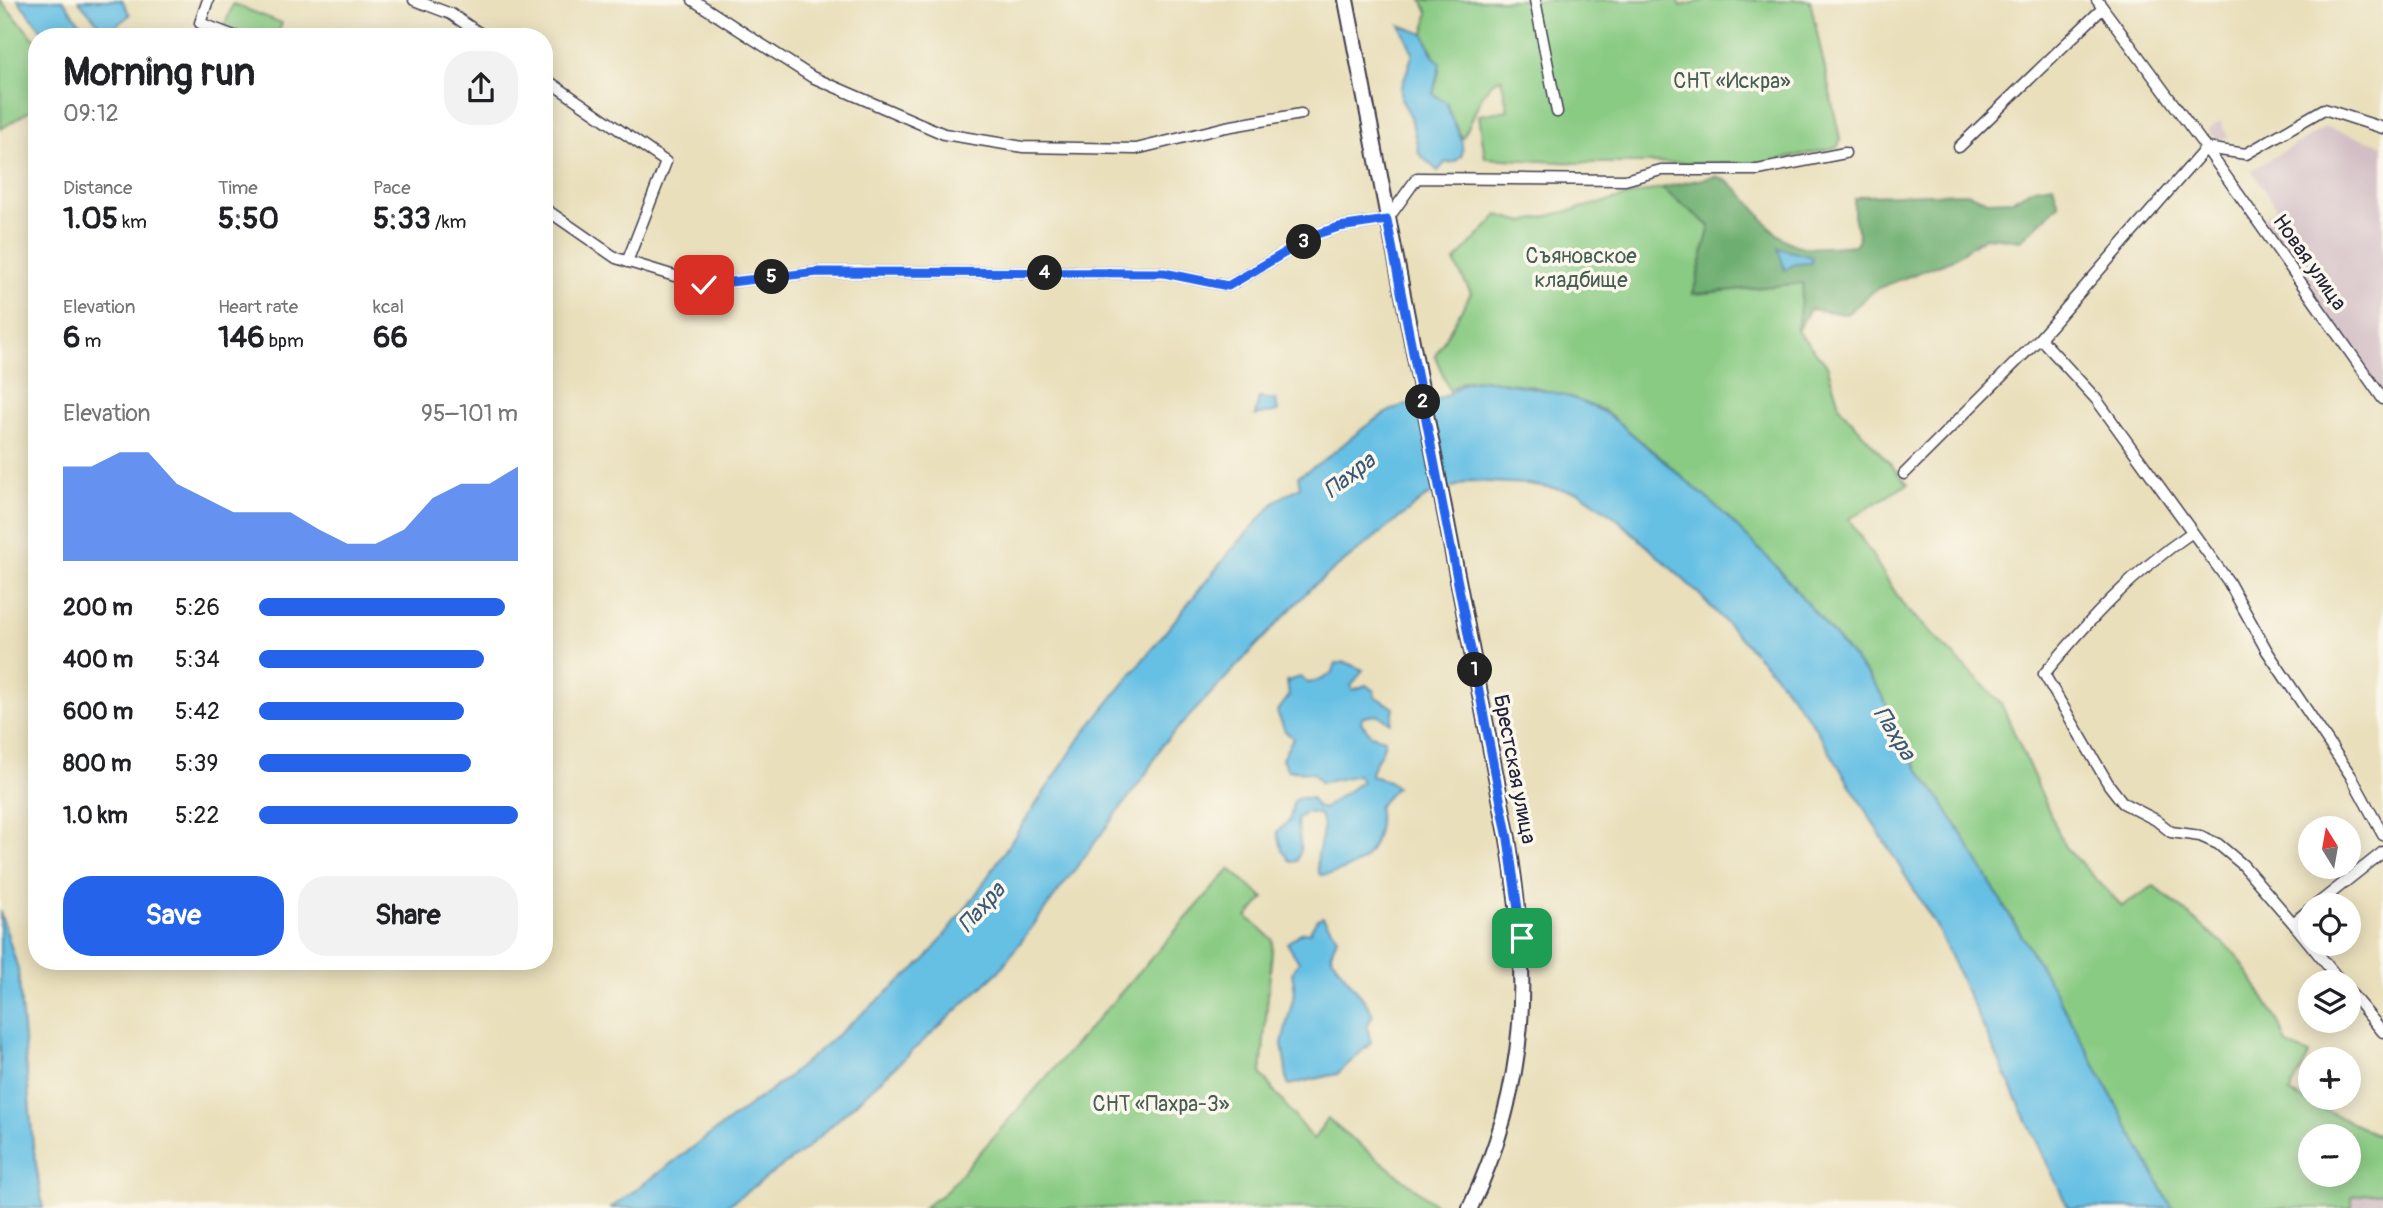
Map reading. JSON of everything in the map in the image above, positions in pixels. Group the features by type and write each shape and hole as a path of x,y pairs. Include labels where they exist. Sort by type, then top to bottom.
{"main road":[{"name":"Брестская улица","path":"1346,0 1460,583 1512,862 1522,938 1520,1037 1510,1096 1496,1144 1470,1208"}],"street":[{"path":"208,0 200,23 213,28"},
{"path":"414,0 452,14 472,28"},
{"path":"693,0 812,77 944,134 1023,147 1136,149 1226,127 1301,114"},
{"path":"1535,0 1557,112"},
{"path":"1959,147 2100,4"},
{"name":"Новая улица","path":"2100,4 2206,148 2383,399"},
{"path":"553,84 666,162 627,262"},
{"path":"1904,474 2040,338 2206,148 2246,154 2324,109 2383,128"},
{"path":"553,214 615,258 704,285 830,272 1164,273 1228,286 1317,234 1339,227 1387,220 1417,178 1625,180 1661,170 1758,170 1846,153"},
{"path":"2040,338 2096,400 2155,477 2191,533 2228,581 2267,651 2351,776 2383,835"},
{"path":"2191,533 2148,563 2115,593 2044,674 2109,785 2123,803 2156,820 2171,832 2200,836 2218,845 2243,865 2331,970"},
{"path":"2331,893 2383,852"},
{"path":"2293,923 2298,919"},
{"path":"2361,1006 2383,1032"}],"shaded area":[{"path":"2220,121 2228,137 2216,141 2208,130"},
{"path":"2326,127 2383,145 2383,393 2260,221 2277,208 2251,170"},
{"path":"2383,1192 2383,1208 2352,1208 2352,1196"}],"green space":[{"path":"0,0 28,32 28,112 1,129"},
{"name":"СНТ «Искра»","path":"1422,0 1678,0 1680,6 1706,0 1810,0 1840,139 1838,147 1763,163 1576,163 1485,158 1479,115 1508,110 1501,78 1487,88 1462,138 1449,114 1447,103 1433,94 1440,68 1424,34 1428,13"},
{"path":"233,4 282,23 280,28 224,27"},
{"path":"1716,176 1729,182 1740,192 1778,235 1810,248 1855,245 1859,239 1854,199 1862,196 1967,193 1988,201 2013,200 2034,188 2053,185 2059,205 2021,240 1985,237 1951,260 1876,289 1847,314 1810,309 1797,331 1803,283 1693,294 1710,226 1661,188"},
{"name":"Съяновское кладбище","path":"1661,188 1710,226 1693,294 1804,282 1797,331 1827,365 1840,408 1908,484 1849,519 1904,606 2001,703 2065,847 2122,906 2154,886 2237,955 2280,1025 2287,1045 2298,1049 2298,1076 2289,1093 2298,1097 2298,1110 2325,1110 2354,1124 2298,1124 2298,1187 2361,1187 2361,1127 2383,1138 2383,1192 2352,1196 2352,1208 2172,1208 2057,995 1943,803 1915,765 1878,688 1776,566 1666,462 1603,410 1532,386 1482,380 1462,382 1449,390 1435,356 1471,293 1454,262 1498,215 1524,222"},
{"name":"СНТ «Пахра-3»","path":"1230,869 1264,898 1247,917 1273,940 1261,1074 1313,1140 1327,1119 1440,1208 923,1208 944,1193"}],"water":[{"path":"18,0 63,0 83,28 40,28"},
{"path":"78,0 122,0 130,15 113,28 102,28"},
{"path":"1400,25 1424,34 1432,54 1440,63 1433,94 1447,103 1461,141 1462,155 1455,162 1445,163 1438,171 1419,154 1411,117 1401,99 1401,89 1413,53"},
{"path":"1778,248 1812,257 1811,263 1795,264 1785,270"},
{"name":"Пахра","path":"1482,380 1536,388 1571,398 1588,404 1619,423 1717,507 1776,566 1878,688 1915,765 1943,803 2057,995 2172,1208 2068,1208 1936,926 1811,721 1775,675 1697,592 1615,517 1579,492 1527,484 1470,481 1426,497 1311,588 1162,745 1146,774 999,971 805,1150 724,1208 611,1208 788,1077 925,960 972,900 1083,734 1229,553 1277,500 1300,487 1298,476 1370,423 1396,408 1434,401 1461,385"},
{"path":"1259,398 1276,400 1278,411 1255,416"},
{"path":"1345,662 1363,670 1351,686 1353,690 1366,685 1374,691 1374,696 1394,708 1391,723 1378,715 1363,717 1361,722 1371,735 1385,739 1371,776 1389,781 1396,787 1378,807 1377,834 1365,858 1344,870 1320,875 1317,859 1323,829 1319,814 1306,812 1297,820 1301,849 1297,861 1291,862 1283,851 1277,832 1290,820 1293,802 1298,798 1311,798 1317,807 1323,809 1362,781 1358,775 1321,783 1313,773 1288,770 1282,759 1293,738 1285,731 1277,712 1289,696 1287,681 1300,677 1308,683 1321,680 1332,672 1335,664"},
{"path":"0,911 18,969 33,1145 43,1208 0,1208"},
{"path":"1323,917 1337,937 1331,954 1333,958 1373,1015 1367,1026 1371,1043 1337,1074 1288,1085 1282,1043 1295,991 1292,973 1299,962 1287,943 1302,932 1309,933 1317,919"}],"route":[{"path":"704,285 818,272 1164,273 1228,286 1317,234 1339,227 1369,225 1387,220 1460,583 1516,884 1522,938"}]}
